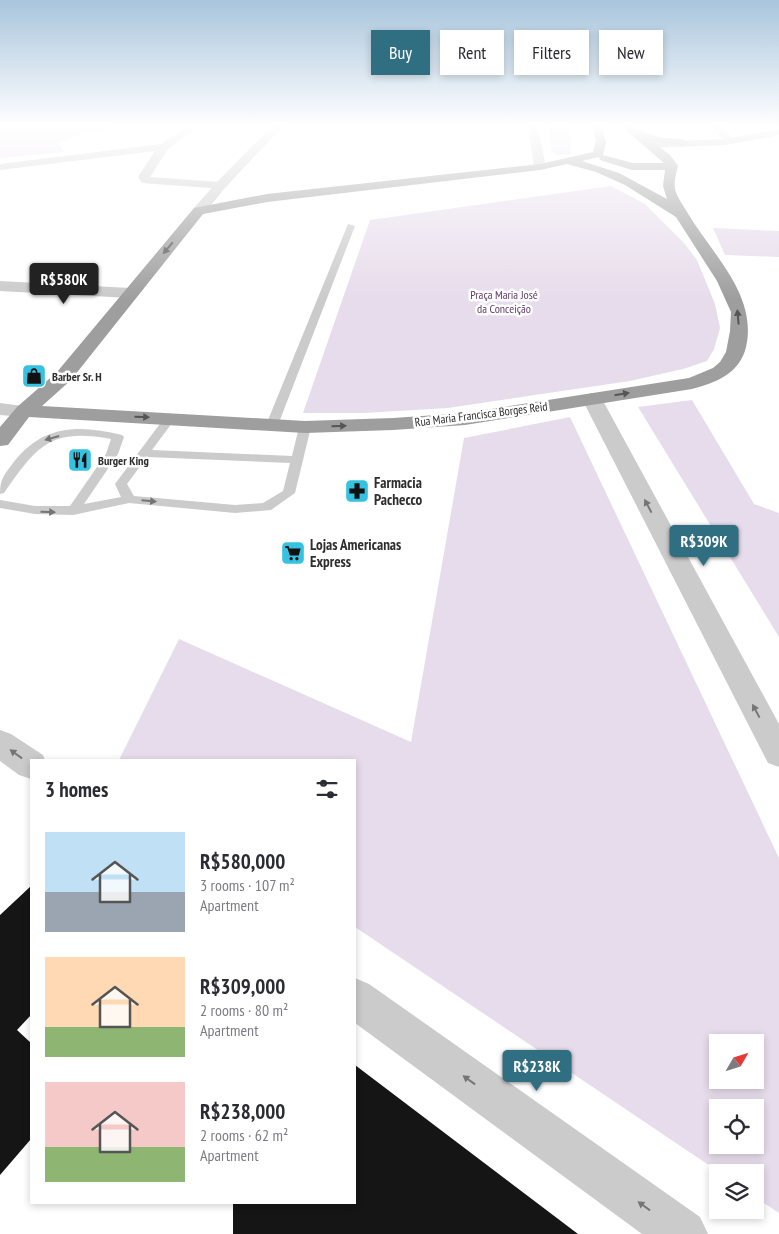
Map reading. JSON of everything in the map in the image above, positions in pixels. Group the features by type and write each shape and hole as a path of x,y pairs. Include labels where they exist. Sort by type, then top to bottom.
{"highway":[{"path":"97,424 58,402 56,396 57,389 64,376 130,293 199,211 245,201 396,184"},
{"name":"Rua Maria Francisca Borges Reid","path":"628,184 653,196 683,216"},
{"name":"Rua Maria Francisca Borges Reid","path":"24,411 97,424 117,416 306,427 393,424 465,419 692,383 713,376 727,367 734,357 738,342 739,312 725,278 683,216 670,191 669,184"},
{"path":"220,186 227,198 245,201"},
{"path":"0,440 24,411 64,376"}],"street":[{"path":"190,184 220,186"},
{"path":"199,211 222,184"},
{"path":"0,286 130,293"},
{"path":"592,399 779,754"},
{"name":"Rua Maria Francisca Borges Reid","path":"0,409 24,411"},
{"path":"0,743 30,764"},
{"path":"356,999 683,1234"}],"lane":[{"path":"272,425 351,226"},
{"path":"129,500 121,484 169,418"},
{"path":"0,490 24,458 43,440 97,424 118,437 112,454 73,511"},
{"path":"0,504 34,511 73,511 129,500 235,509 266,507 290,493 306,427"},
{"path":"145,453 297,460"}],"green space":[{"name":"Praça Maria José da Conceição","path":"611,186 645,204 684,243 697,260 715,304 720,328 714,349 707,361 683,369 630,381 448,408 364,413 303,413 370,220"},
{"path":"713,228 779,231 779,257 725,255"},
{"path":"692,400 754,504 779,513 779,637 638,407"},
{"path":"570,417 779,858 779,1213 764,1203 764,1164 709,1165 356,928 356,759 119,759 179,639 411,742 464,438"}],"building":[{"path":"30,887 30,1016 17,1030 30,1042 30,1140 0,1175 0,915"},
{"path":"356,1066 578,1234 233,1234 233,1204 356,1204"}],"place":[{"name":"Barber Sr. H","path":"34,376"},
{"name":"Burger King","path":"80,460"},
{"name":"Farmacia Pachecco","path":"357,491"},
{"name":"Lojas Americanas Express","path":"293,553"}]}
